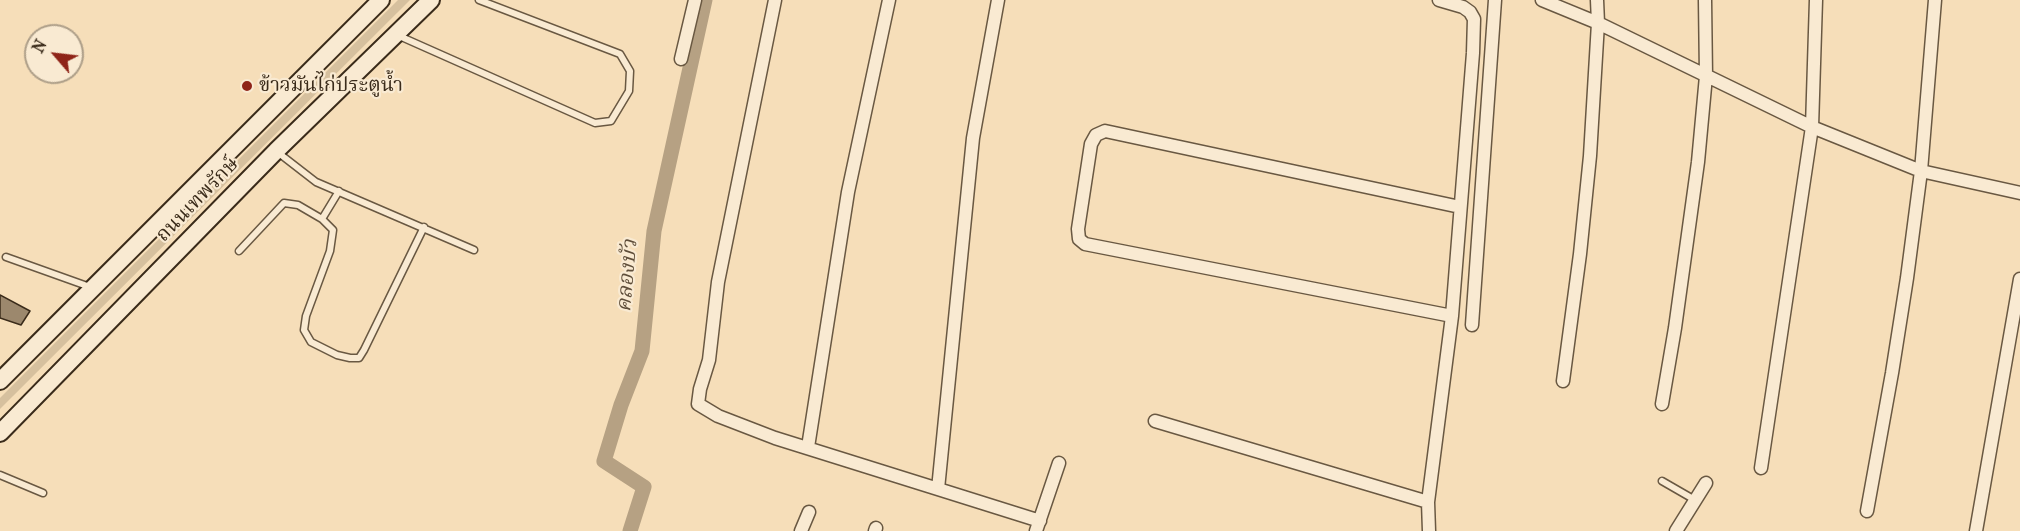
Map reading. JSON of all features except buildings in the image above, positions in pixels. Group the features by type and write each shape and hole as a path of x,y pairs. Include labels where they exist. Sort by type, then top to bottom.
{"main road":[{"name":"ถนนเทพรักษ์","path":"0,381 6,366 93,288 381,0"},
{"name":"ถนนเทพรักษ์","path":"0,434 276,151 431,0"}],"street":[{"path":"681,59 695,0"},
{"path":"775,0 718,282 709,360 698,404 718,416 775,438 938,489 1038,526 1059,463"},
{"path":"808,447 848,192 889,0"},
{"path":"938,489 973,138 998,0"},
{"path":"1429,531 1428,502 1452,316 1474,19 1470,12 1462,7 1439,0"},
{"path":"1472,325 1495,0"},
{"path":"1542,0 1598,23 1812,127 1921,171 2020,193"},
{"path":"1563,381 1586,189 1598,23 1597,0"},
{"path":"1662,404 1687,250 1706,76 1705,0"},
{"path":"1761,468 1812,127 1816,0"},
{"path":"1866,511 1892,373 1921,171 1935,0"},
{"path":"1452,316 1085,244 1079,239 1078,229 1091,144 1096,135 1105,131 1460,207"},
{"path":"1976,531 2020,279"},
{"path":"1155,421 1428,502"},
{"path":"1676,531 1706,483"},
{"path":"801,531 809,512"}],"lane":[{"path":"397,34 595,123 611,121 629,91 630,70 620,54 478,0"},
{"path":"276,151 316,182 474,250"},
{"path":"322,219 339,191"},
{"path":"239,251 284,203 298,205 322,219 333,230 330,251 306,316 304,330 311,342 337,355 359,358 424,227"},
{"path":"6,257 93,288"},
{"path":"0,475 43,494"},
{"path":"1662,481 1695,500"}],"shaded area":[{"path":"398,0 410,0 0,409 0,398"}],"waterway":[{"name":"คลองบัว","path":"630,531 644,487 604,461 621,405 642,351 654,231 705,0"}],"place":[{"name":"ข้าวมันไก่ประตูน้ำ","path":"247,86"}]}
